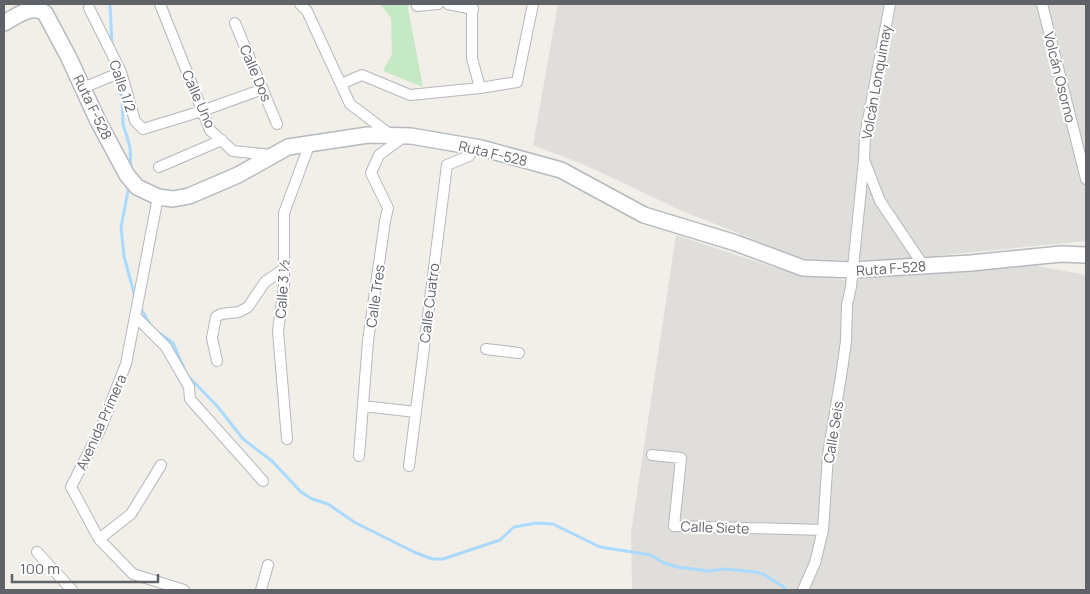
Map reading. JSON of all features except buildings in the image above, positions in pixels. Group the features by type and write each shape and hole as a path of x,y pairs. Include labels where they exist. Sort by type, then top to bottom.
{"main road":[{"name":"Ruta F-528","path":"4,22 31,9 38,9 45,13 127,175 144,191 158,197 173,199 189,196 238,175 288,147 368,135 470,151 561,170 644,215 736,243 803,268 853,270 971,263 1061,254 1086,255"}],"street":[{"name":"Calle Uno","path":"160,4 210,130 233,150 273,155"},
{"path":"300,4 307,11 350,104 396,139"},
{"path":"417,6 438,4"},
{"path":"448,4 473,6 472,58 480,88"},
{"path":"341,84 362,76 410,96 517,82 533,4"},
{"name":"Volcán Lonquimay","path":"890,4 865,136 864,160 880,202 923,266"},
{"name":"Volcán Osorno","path":"1042,4 1086,179"},
{"name":"Calle 1/2","path":"89,8 121,72 135,121 143,129 202,111 263,89"},
{"name":"Calle Dos","path":"235,23 277,124"},
{"path":"83,88 121,72"},
{"name":"Calle Tres","path":"359,456 368,341 388,208 371,173 379,155 396,139"},
{"path":"159,167 222,140"},
{"name":"Calle 3 ½","path":"287,439 278,331 284,286 284,213 310,143"},
{"name":"Calle Cuatro","path":"409,466 446,165 470,151"},
{"name":"Calle Seis","path":"803,590 815,563 823,530 828,455 846,340 847,305 853,270 864,160"},
{"name":"Avenida Primera","path":"158,197 126,364 101,428 71,487 99,539 133,574 184,590"},
{"path":"217,361 212,338 216,317 221,314 239,312 248,307 265,282 284,269"},
{"path":"135,316 166,347 189,387 190,399 264,481"},
{"path":"501,351 486,350 519,353"},
{"path":"363,406 416,412"},
{"name":"Calle Siete","path":"652,454 681,458 674,526 823,530"},
{"path":"99,539 131,514 161,465"},
{"path":"37,552 72,590"},
{"path":"261,590 268,565"}],"shaded area":[{"path":"558,4 1086,4 1086,241 882,261 804,259 680,210 585,165 533,145"},
{"path":"676,235 794,274 844,280 1032,265 1086,275 1086,590 632,590 631,533"}],"green space":[{"path":"380,4 408,4 423,87 383,71 392,54 391,18"}],"waterway":[{"path":"110,4 112,45"},
{"path":"110,59 122,98 123,124 130,147 131,170"},
{"path":"129,186 121,227 124,256 135,297"},
{"path":"140,307 151,326"},
{"path":"159,333 173,343 187,375 218,407 243,439 272,461 301,492 312,499 328,504 354,522 414,552 432,559 443,559 500,540 514,527 536,523 553,524 600,547 651,555 664,563 677,567 709,571 725,569 755,572 763,574 786,590"}]}
